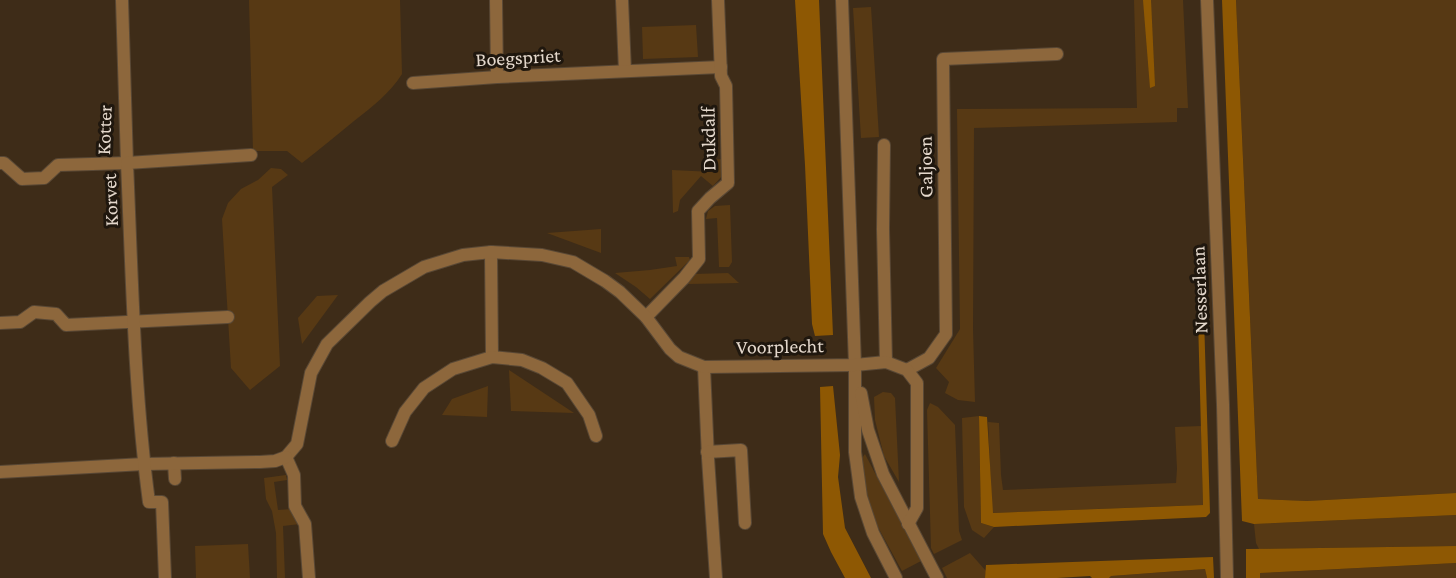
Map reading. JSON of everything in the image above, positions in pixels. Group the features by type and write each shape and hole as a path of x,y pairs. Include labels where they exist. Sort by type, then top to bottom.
{"street":[{"name":"Kotter","path":"0,163 4,163 22,179 44,178 58,165 127,163 122,0"},
{"path":"496,0 498,77"},
{"path":"622,0 624,71"},
{"name":"Dukdalf","path":"646,317 699,259 698,211 728,183 726,86 720,68 718,0"},
{"path":"842,0 855,365 855,452 861,497 873,533 896,578"},
{"name":"Nesserlaan","path":"1207,0 1227,578"},
{"name":"Galjoen","path":"907,370 929,358 946,334 943,59 1057,54"},
{"name":"Boegspriet","path":"413,83 498,77 720,68"},
{"name":"Galjoen","path":"884,145 886,362"},
{"name":"Korvet","path":"165,578 162,502 149,502 144,464 134,322 127,163 251,155"},
{"path":"491,252 492,357"},
{"name":"Voorplecht","path":"286,457 297,444 311,373 327,344 383,291 424,267 463,255 491,252 542,255 573,262 612,287 646,317 670,349 679,357 704,367 855,365"},
{"path":"0,323 20,322 34,312 56,314 66,325 228,317"},
{"path":"392,441 405,412 424,388 453,369 492,357 522,360 567,382 589,415 596,436"},
{"path":"855,365 886,362 907,370 917,383 917,508 908,524"},
{"path":"855,365 868,430 883,474 937,578"},
{"path":"704,367 707,455 716,578"},
{"path":"707,455 741,450 745,523"},
{"path":"0,472 144,464 260,462 275,461 286,457 294,475 295,506 305,524 309,578"},
{"path":"174,463 175,479"}],"shaded area":[{"path":"249,0 400,0 402,74 380,99 302,163 287,151 253,151"},
{"path":"795,0 819,0 833,335 815,336 812,324"},
{"path":"1134,0 1183,0 1188,108 1177,108 1177,122 974,128 975,402 958,400 945,393 949,382 936,368 960,329 957,109 1137,108"},
{"path":"1143,0 1151,0 1155,86 1150,88"},
{"path":"1222,0 1236,0 1258,499 1307,501 1456,493 1456,515 1254,524 1242,521"},
{"path":"1236,0 1456,0 1456,493 1307,501 1258,499"},
{"path":"871,7 879,137 861,138 853,8"},
{"path":"696,25 698,57 643,59 642,27"},
{"path":"721,159 722,176 713,186 701,176 680,200 678,211 673,213 672,170 713,172 713,160"},
{"path":"271,168 281,169 288,175 272,187 280,366 250,390 231,368 222,219 228,203 241,189 258,180"},
{"path":"730,205 732,262 729,267 719,267 717,218 706,219 708,211 715,206"},
{"path":"601,229 601,253 547,233"},
{"path":"675,257 689,257 690,260 650,299 615,273 677,266"},
{"path":"728,273 739,283 688,284 694,274"},
{"path":"338,295 302,344 298,318 317,296"},
{"path":"1204,318 1210,513 1206,517 994,527 981,523 979,416 987,417 993,513 1203,505 1198,319"},
{"path":"509,370 574,413 511,411"},
{"path":"488,386 487,417 442,415 452,399"},
{"path":"833,386 840,455 838,477 845,528 871,578 845,578 823,534 820,387"},
{"path":"883,392 891,393 895,398 899,482 884,456 875,420 874,397"},
{"path":"930,403 938,407 955,425 959,531 962,540 934,554 931,548 927,410"},
{"path":"979,416 981,523 994,527 984,538 972,530 964,507 962,418"},
{"path":"988,422 999,423 1003,490 1176,483 1175,427 1201,426 1203,505 992,513"},
{"path":"865,454 921,561 902,571 873,518 862,458"},
{"path":"286,475 287,480 274,482 278,510 292,509 300,524 283,526 285,578 277,578 276,533 272,511 266,499 264,478"},
{"path":"1456,515 1456,546 1259,549 1254,524"},
{"path":"248,544 250,578 196,578 195,546"},
{"path":"1456,546 1456,563 1260,573 1260,578 1246,578 1246,549"},
{"path":"970,553 986,571 985,578 947,578 942,568"},
{"path":"1213,557 1214,578 1207,578 1205,569 1111,576 1109,578 1090,576 985,578 986,565"},
{"path":"1456,563 1456,578 1260,578 1260,573"},
{"path":"1205,569 1207,578 1109,578 1111,576"}]}
